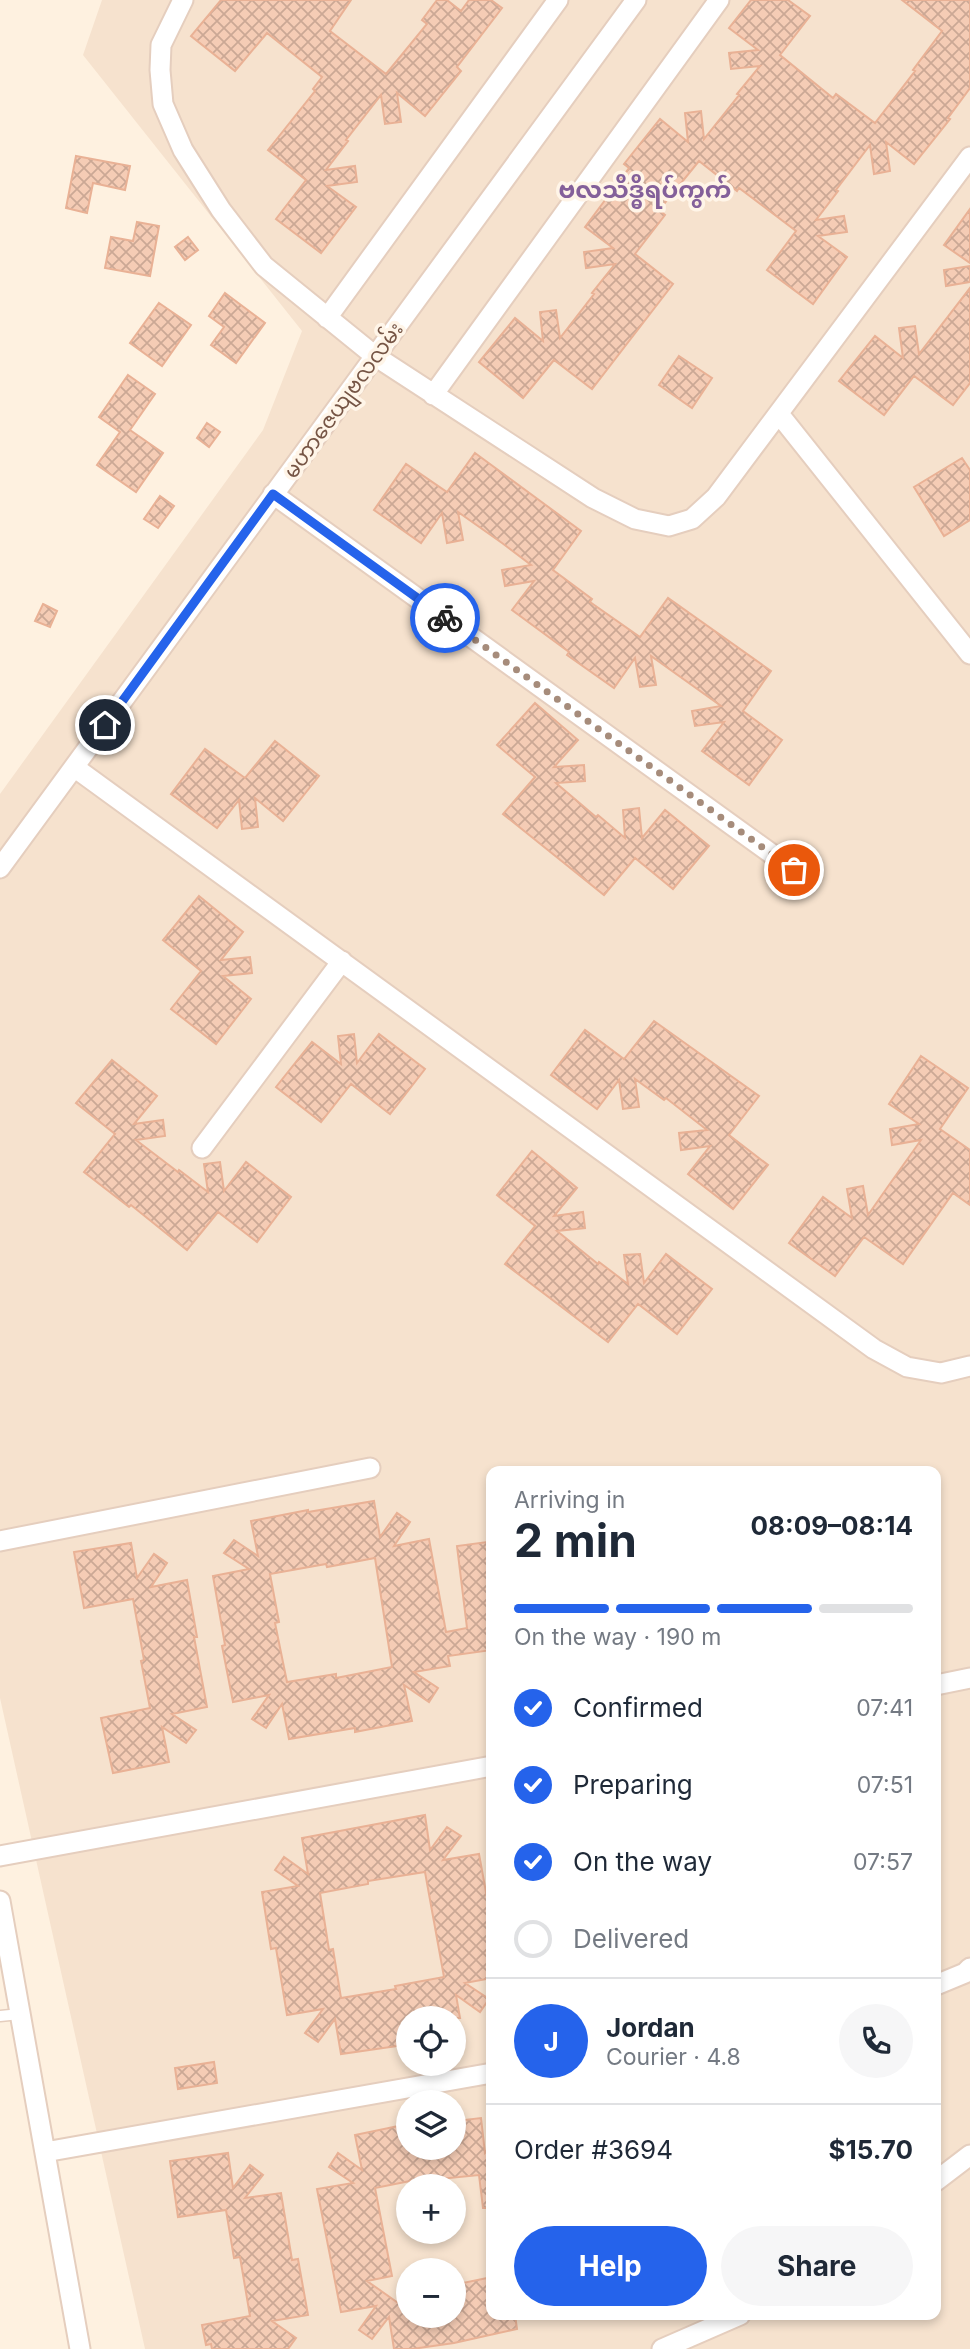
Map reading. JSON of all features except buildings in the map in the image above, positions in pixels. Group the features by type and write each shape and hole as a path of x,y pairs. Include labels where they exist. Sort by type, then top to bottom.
{"street":[{"path":"184,0 161,45 163,104 183,150 221,210 264,267 375,356 593,498 635,519 669,526 692,519 716,497 970,157"},
{"path":"327,318 558,0"},
{"name":"မဟာဇေယျဗလလမ်း","path":"0,868 636,0"},
{"path":"433,394 719,0"},
{"path":"779,414 970,654"},
{"path":"273,494 794,870"},
{"path":"74,766 874,1349 907,1367 941,1373 970,1366"},
{"path":"202,1148 342,961"},
{"path":"0,1541 370,1468"},
{"path":"941,1684 970,1678"},
{"path":"0,1856 486,1767"},
{"path":"0,1901 80,2349"},
{"path":"941,1983 965,1973 970,1968"},
{"path":"45,2152 486,2074"},
{"path":"941,2177 970,2155"},
{"path":"662,2349 729,2320"}],"lane":[{"path":"0,2016 20,2014"}],"shaded area":[{"path":"102,0 970,0 970,2349 145,2349 0,1698 0,794 263,430 302,331 83,55"}],"way so far":[{"path":"445,618 794,870"}],"district":[{"name":"ဗလသိဒ္ဓိရပ်ကွက်","path":"645,189"}],"route":[{"path":"105,725 273,494 445,618"}]}
